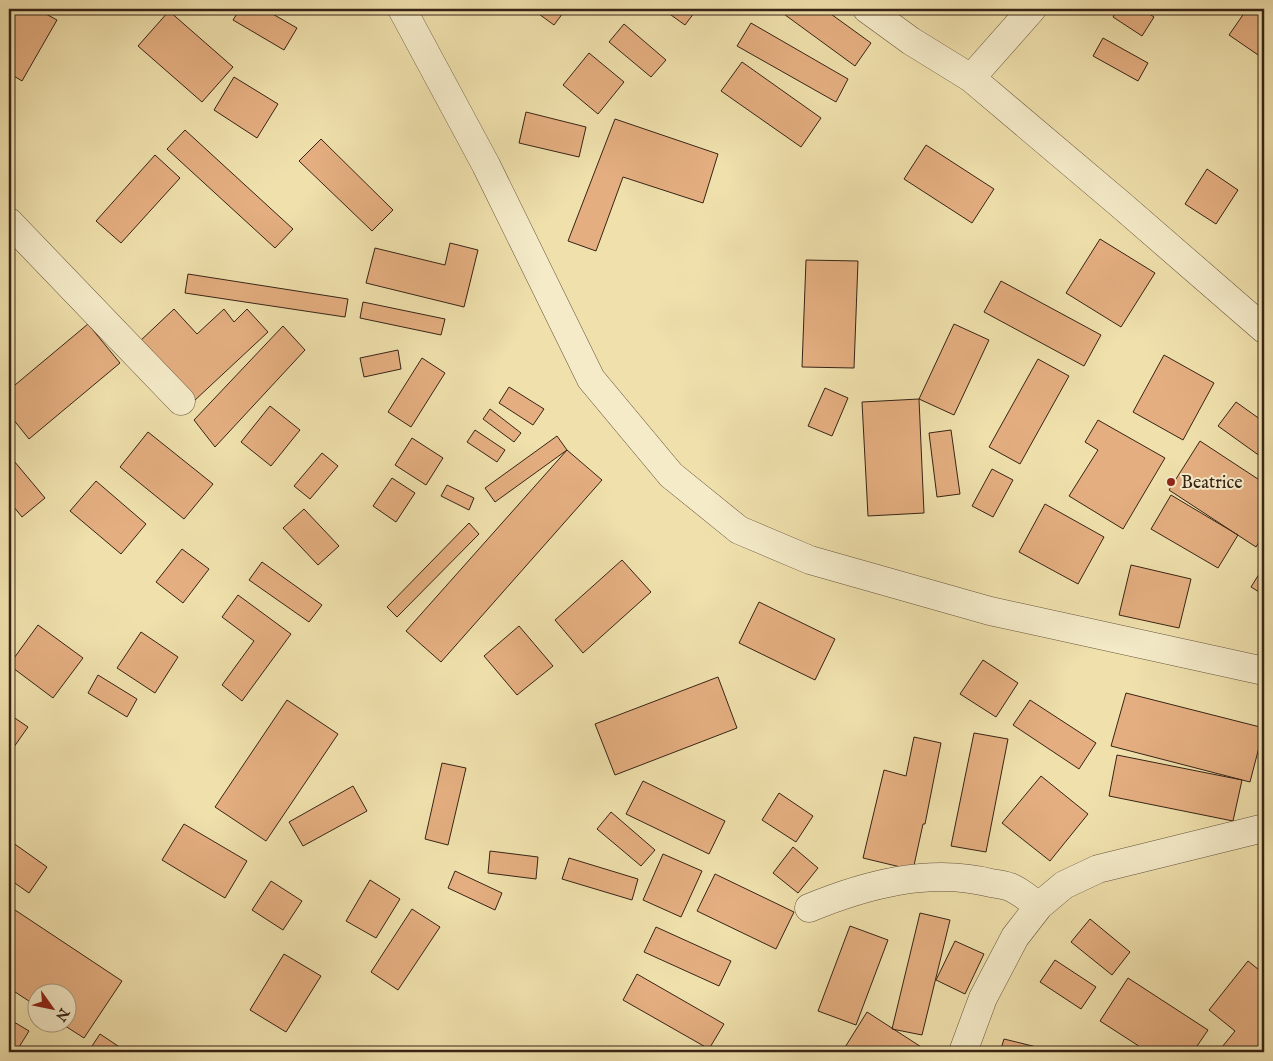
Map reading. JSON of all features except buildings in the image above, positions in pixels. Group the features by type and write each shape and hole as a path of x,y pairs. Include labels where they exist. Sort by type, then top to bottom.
{"street":[{"path":"402,9 486,165 591,379 671,475 739,530 810,560 990,611 1264,672"},
{"path":"867,9 911,41 971,78 1264,329"},
{"path":"971,78 1032,9"},
{"path":"9,222 181,401"},
{"path":"963,1052 984,998 1015,937 1039,906 1064,885 1098,868 1264,828"},
{"path":"809,908 850,893 885,884 930,877 967,878 1010,887 1039,906"}],"place":[{"name":"Beatrice","path":"1171,482"}]}
